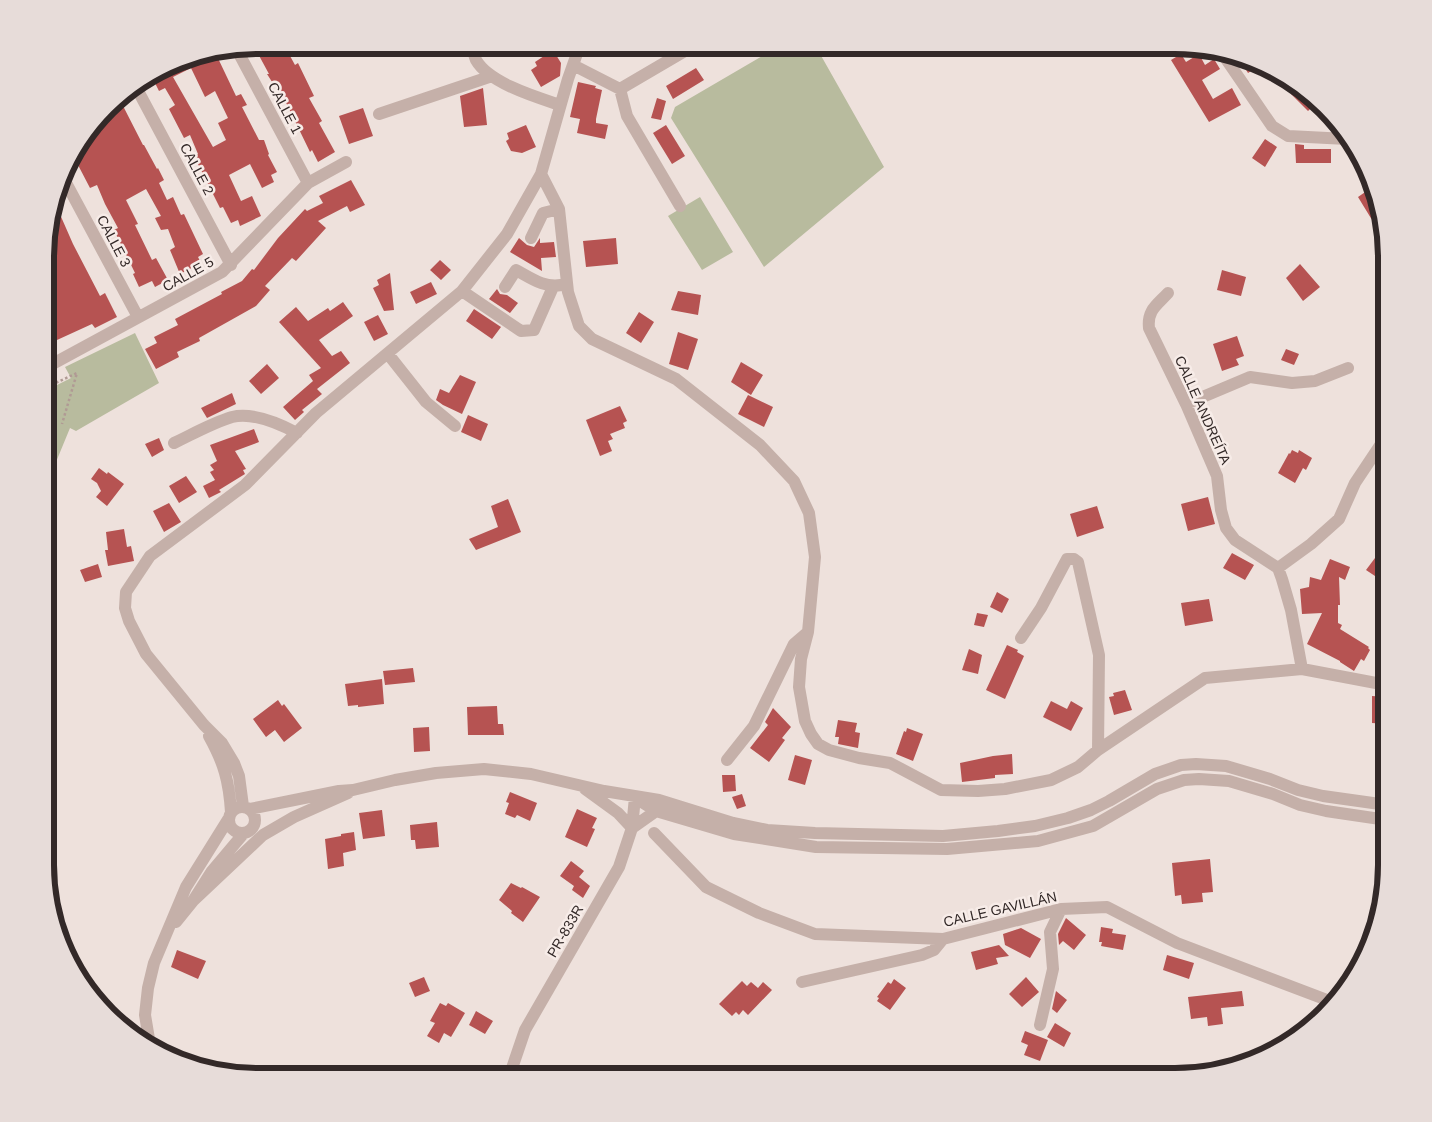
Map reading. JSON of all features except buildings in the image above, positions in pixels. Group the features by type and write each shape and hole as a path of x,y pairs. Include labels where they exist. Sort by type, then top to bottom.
{"street":[{"name":"CALLE 1","path":"239,54 308,182"},
{"path":"474,54 477,61 492,76 527,94 560,105"},
{"path":"352,790 328,803 276,820 247,832 237,832 232,828 238,811 239,776 234,763 222,743 204,725 146,654 126,615 124,608 126,592 150,556 245,485 316,413 462,291 507,234 541,174 560,105 577,54"},
{"path":"620,89 680,54"},
{"path":"1227,61 1272,126 1288,136 1340,138"},
{"path":"573,65 620,89 627,116 680,206"},
{"path":"379,114 492,76"},
{"name":"CALLE 2","path":"139,92 231,265"},
{"path":"1333,138 1335,131"},
{"name":"CALLE 5","path":"54,363 216,276 231,265 308,182 346,162"},
{"path":"541,174 559,209 566,284 579,326 592,339 676,379 760,445 794,481 809,513 816,557 808,632 801,659 799,686 805,721 818,744 829,750 859,758 890,763 941,790 978,791 1005,789 1051,780 1078,767 1098,750 1205,678 1302,669 1378,683"},
{"name":"CALLE 3","path":"67,185 138,317"},
{"path":"531,238 544,213 559,209"},
{"path":"505,287 516,270 538,283 553,287 566,284"},
{"path":"462,291 521,331 534,330 553,287"},
{"name":"CALLE ANDREÍTA","path":"1168,294 1150,312 1148,319 1149,328 1186,404 1217,476 1221,510 1226,528 1235,540 1278,568"},
{"path":"388,354 426,402 455,426"},
{"path":"1186,404 1250,377 1292,383 1315,381 1348,368"},
{"path":"174,443 234,417 257,418 279,424 297,433"},
{"path":"1302,669 1291,610 1278,568 1311,544 1339,519 1355,483 1378,448"},
{"path":"1021,638 1041,608 1067,559 1074,559 1078,562 1099,655 1098,750"},
{"path":"727,760 754,726 794,644 808,632"},
{"path":"149,1037 145,1015 148,988 154,963 186,887 218,832 238,811 395,780 436,773 484,769 531,774 635,797 660,800 733,823 767,830 815,833 943,836 1026,828 1068,818 1091,810 1154,774 1181,765 1196,764 1226,766 1270,779 1298,790 1323,796 1378,804"},
{"path":"635,797 656,811 734,834 816,847 947,849 1038,841 1093,826 1157,789 1184,780 1199,779 1229,781 1309,807 1378,818"},
{"path":"581,786 618,813 632,828 656,811"},
{"name":"PR-833R","path":"512,1068 525,1030 619,867 632,828 635,797"},
{"path":"168,931 194,901 263,835 308,810"},
{"path":"194,901 212,871 255,821 254,814 238,811"},
{"name":"CALLE GAVILLÁN","path":"654,833 706,887 758,914 815,934 943,939 1061,909 1107,907 1177,943 1327,1000"},
{"path":"1040,1025 1053,969 1050,932 1061,909"},
{"path":"802,982 922,955 934,950 943,939"}],"path":[{"path":"54,383 77,372 62,424"}],"green space":[{"path":"766,54 820,54 884,167 764,267 671,118 675,107"},
{"path":"700,197 733,252 702,270 668,216"},
{"path":"135,333 159,383 76,431 70,428 54,467 54,386 71,378 65,367"}]}
